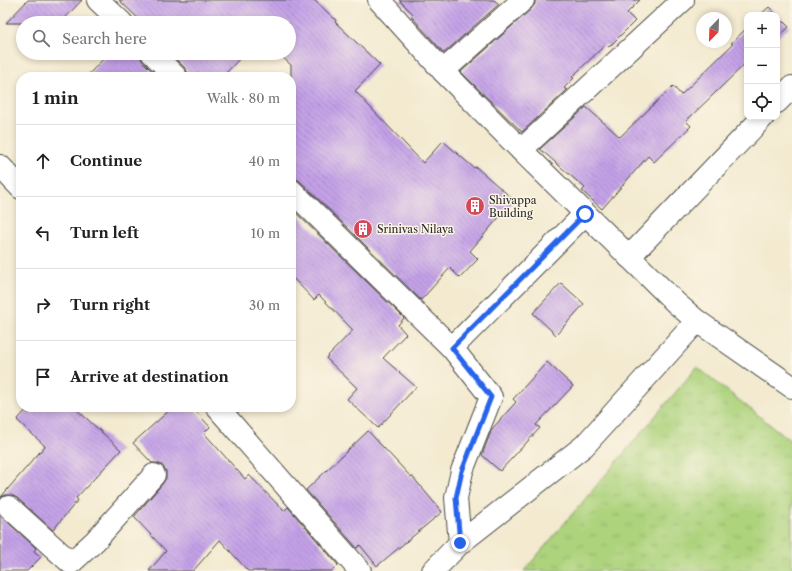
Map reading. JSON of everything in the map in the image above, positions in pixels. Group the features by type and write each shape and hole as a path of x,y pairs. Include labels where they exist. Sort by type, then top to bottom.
{"street":[{"path":"98,0 115,16"},
{"path":"379,0 443,71 676,303 697,321 792,387"},
{"path":"443,71 522,0"},
{"path":"521,150 683,0"},
{"path":"159,60 171,72"},
{"path":"780,99 792,86"},
{"path":"629,257 760,120"},
{"path":"0,166 16,183"},
{"path":"296,195 452,348 491,397 462,471 456,498 460,543"},
{"path":"452,348 585,214"},
{"path":"433,571 460,543 584,446 697,321"},
{"path":"221,412 360,571"},
{"path":"9,507 72,568 154,475"}],"green space":[{"path":"697,367 792,442 792,571 524,571"}],"building":[{"path":"28,0 82,0 67,16 16,16 16,23 6,23"},
{"path":"119,0 314,0 380,65 355,91 423,163 443,141 514,200 470,251 478,259 460,278 450,268 421,300 300,181 296,179 296,72 291,72 291,65 286,60 296,60 296,16 136,16"},
{"path":"399,0 494,0 499,4 444,53 411,16 413,14"},
{"path":"535,0 640,0 627,13 635,21 609,47 606,44 572,77 574,78 564,88 567,90 522,132 461,72 531,9 535,4"},
{"path":"769,7 774,12 763,12"},
{"path":"780,18 789,27 780,35"},
{"path":"744,31 744,65 686,121 691,126 654,162 648,156 602,209 582,191 585,188 540,149 586,107 620,137 673,86 681,95 729,48 732,48 732,42"},
{"path":"102,60 142,60 153,72 91,72"},
{"path":"177,60 238,60 227,72 187,72"},
{"path":"296,213 404,318 398,325 406,334 383,358 416,387 378,428 347,399 357,388 326,358 353,330 319,295 314,300 296,281"},
{"path":"561,283 584,304 556,335 533,313"},
{"path":"547,362 573,386 536,425 540,428 500,471 482,455 492,429 516,402 513,399"},
{"path":"24,412 79,412 121,450 76,498 78,500 53,530 17,498 11,495 5,495 0,498 45,446 17,420"},
{"path":"167,412 196,412 210,427 204,433 245,479 249,475 284,511 288,507 338,565 332,571 248,571 220,540 193,571 149,571 166,551 134,517 163,483 166,478 166,471 162,465 152,463 133,443"},
{"path":"368,431 411,477 412,476 442,512 377,566 360,545 357,548 306,490"},
{"path":"0,515 36,548 34,551 41,557 27,571 0,571"}],"place":[{"name":"Shivappa Building","path":"475,206"},
{"name":"Srinivas Nilaya","path":"363,229"}],"route":[{"path":"460,543 456,498 462,471 491,397 452,348 585,214"}]}
